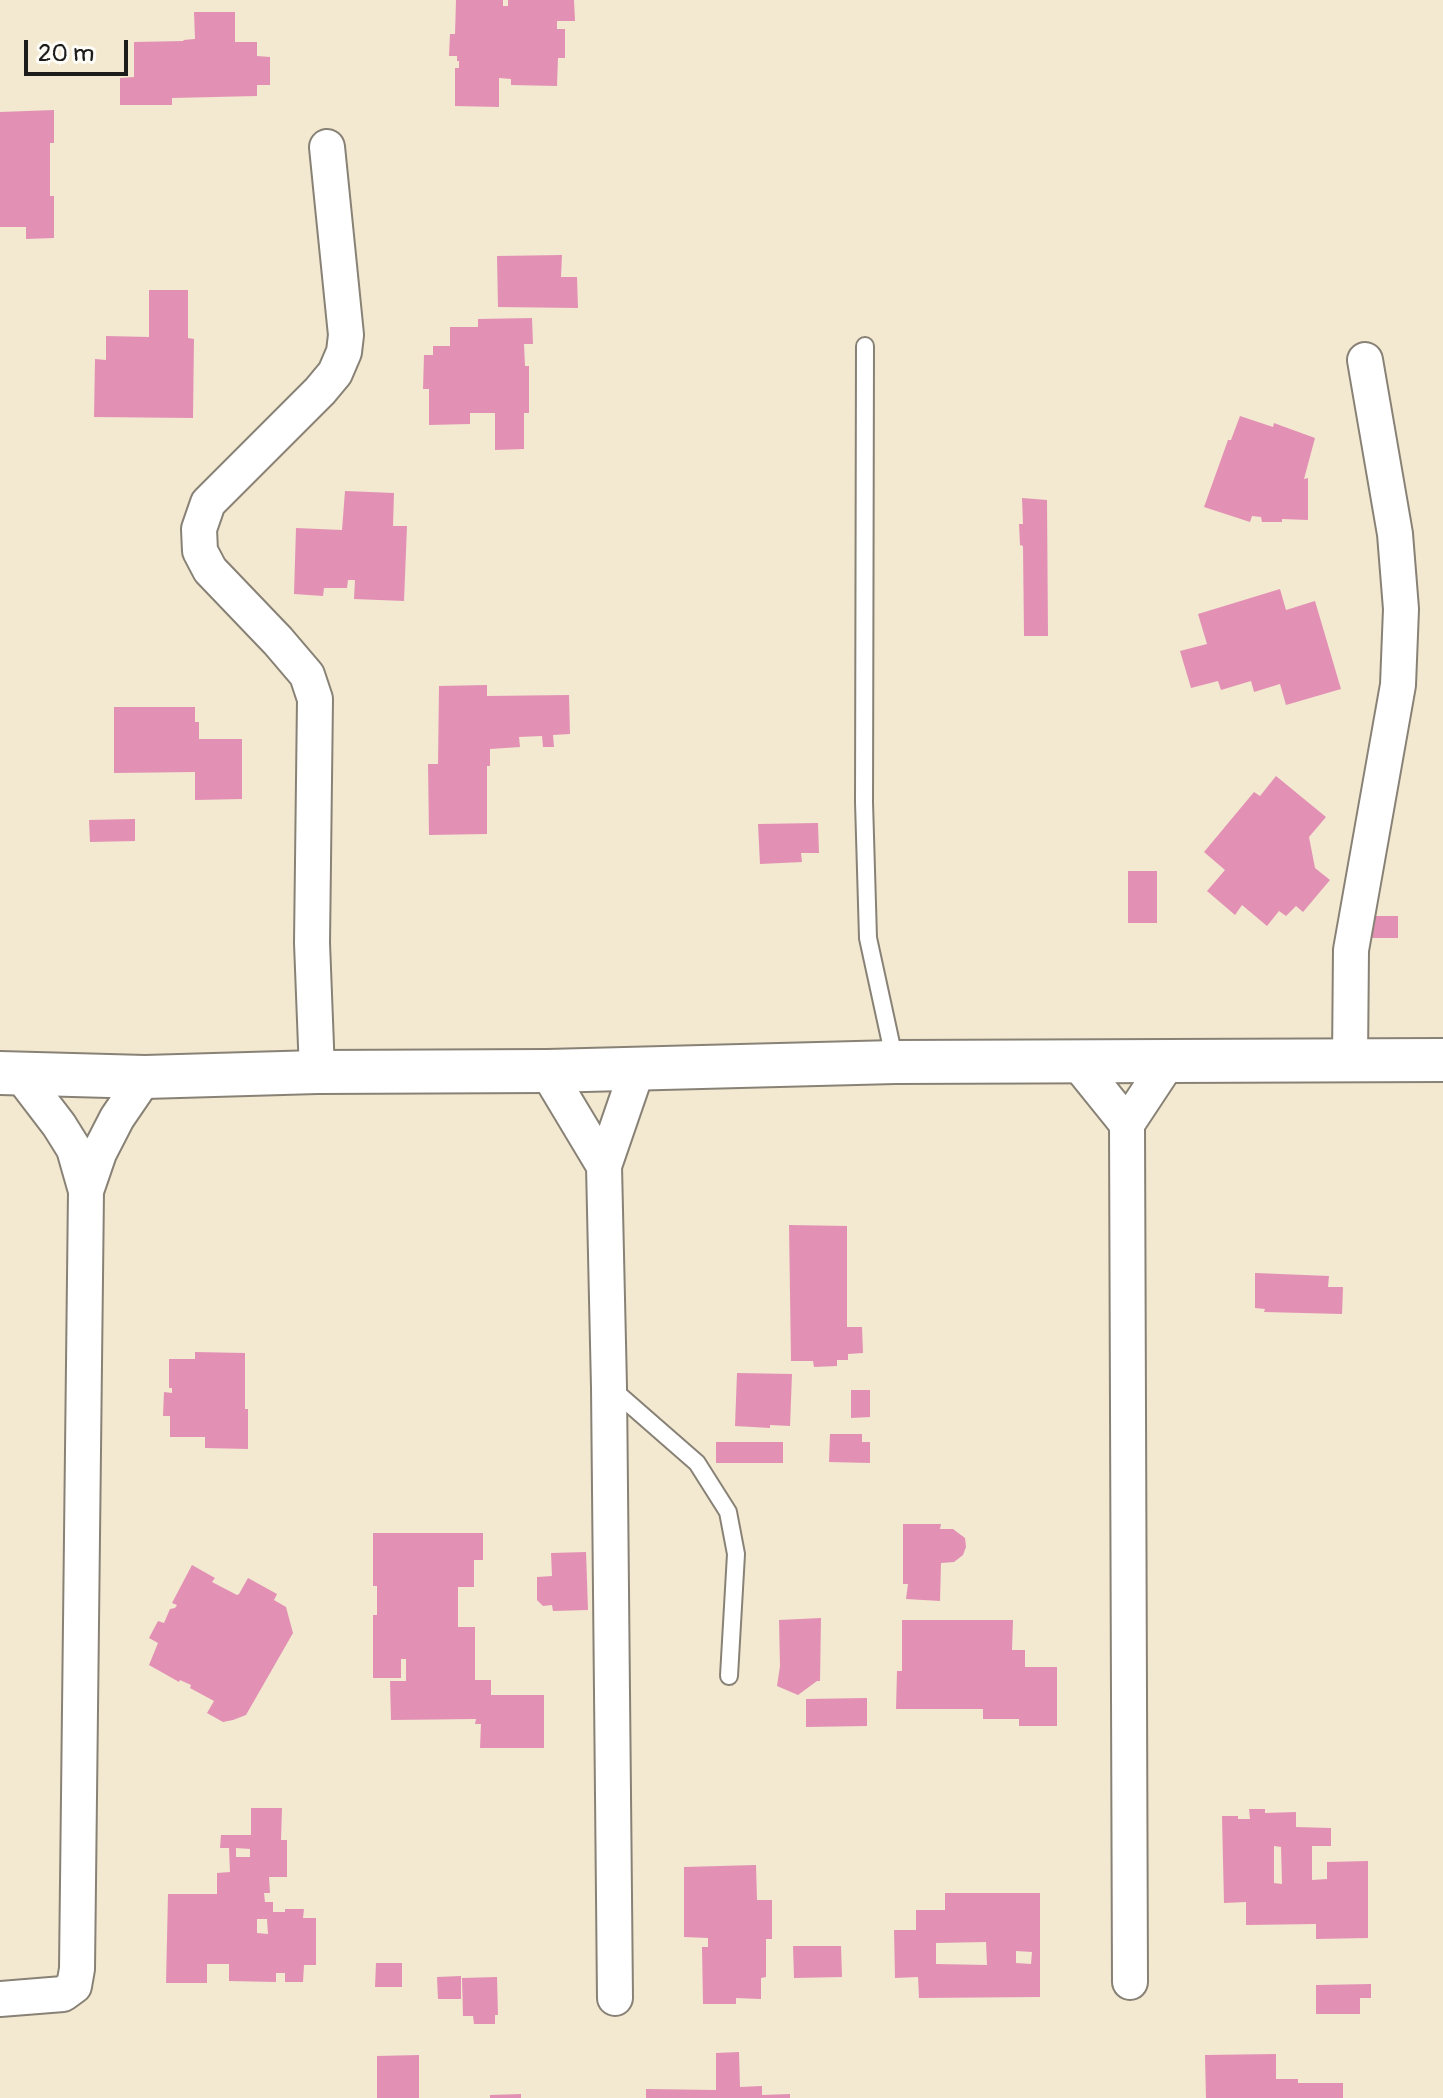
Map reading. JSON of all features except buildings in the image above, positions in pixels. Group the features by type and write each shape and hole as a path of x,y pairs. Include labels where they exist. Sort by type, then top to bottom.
{"street":[{"path":"317,1072 312,943 315,699 307,675 210,570 200,551 199,529 208,503 320,391 335,373 344,352 346,335 327,147"},
{"path":"1350,1060 1351,950 1398,685 1401,609 1395,534 1365,360"},
{"path":"10,1073 145,1077 895,1062 1443,1060"},
{"path":"1077,1062 1127,1124"},
{"path":"1130,1982 1127,1124 1168,1062"},
{"path":"615,1998 604,1166 638,1067"},
{"path":"547,1071 604,1166"},
{"path":"0,1999 63,1994 74,1986 77,1969 86,1191 74,1149 59,1125 10,1073"},
{"path":"86,1191 99,1153 117,1118 145,1077"}],"lane":[{"path":"865,346 864,802 868,938 895,1062"},
{"path":"609,1387 697,1463 728,1512 736,1554 729,1676"}]}
